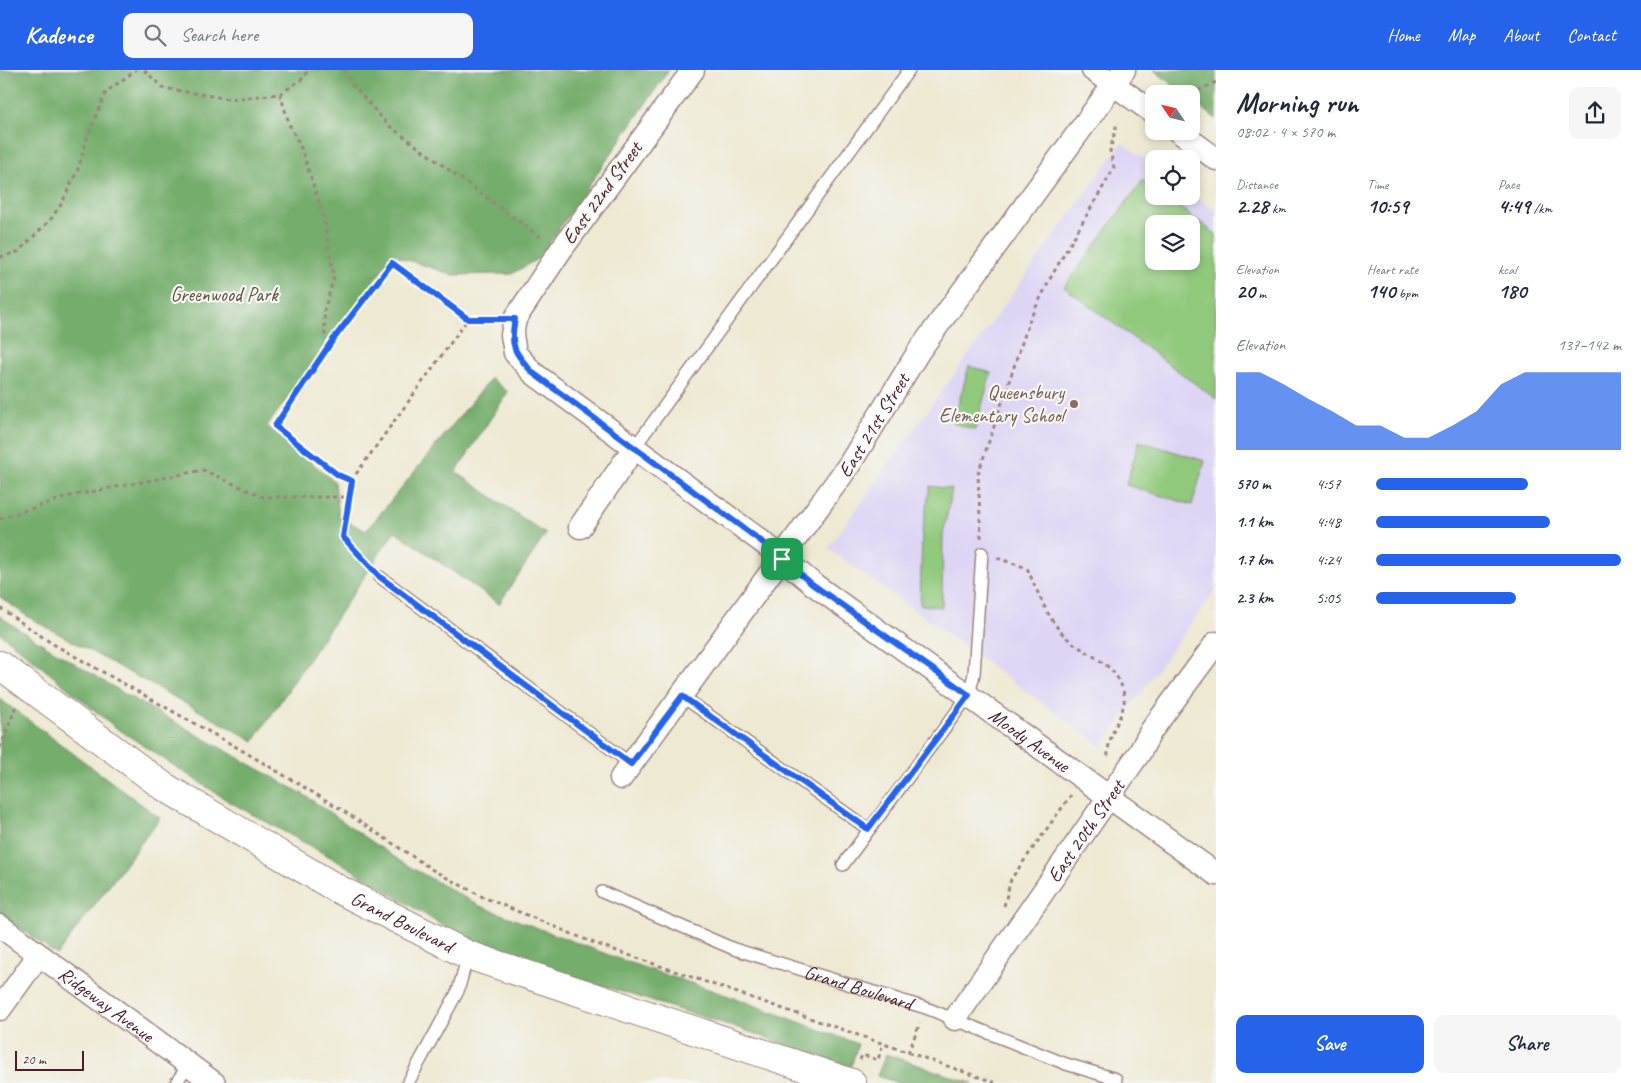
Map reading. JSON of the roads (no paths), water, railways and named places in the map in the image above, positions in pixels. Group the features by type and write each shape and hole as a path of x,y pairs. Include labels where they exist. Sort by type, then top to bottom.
{"street":[{"name":"East 22nd Street","path":"515,319 560,251 693,70"},
{"path":"1092,70 1118,77 1145,104"},
{"name":"East 21st Street","path":"626,771 849,465 918,351 1118,77"},
{"path":"1191,140 1216,158"},
{"name":"Moody Avenue","path":"515,319 512,335 515,353 533,373 782,559 812,584 1216,874"},
{"path":"580,527 634,448"},
{"name":"East 20th Street","path":"955,1019 1140,752 1151,731 1216,643"},
{"name":"Grand Boulevard","path":"0,665 164,786 336,888 468,955 855,1074"},
{"name":"Ridgeway Avenue","path":"0,926 38,956 214,1083"},
{"path":"0,1009 38,956"}],"lane":[{"path":"634,448 909,70"},
{"path":"843,866 868,829 969,695 974,674 982,553"},
{"path":"380,577 626,771"},
{"path":"682,696 868,829"},
{"name":"Grand Boulevard","path":"602,892 734,949 926,1008 1066,1064 1116,1080"},
{"path":"408,1083 458,991 468,955"},
{"path":"176,1083 189,1064"}],"place":[{"name":"Queensbury Elementary School","path":"1074,404"}],"park label":[{"name":"Greenwood Park","path":"224,294"}]}
